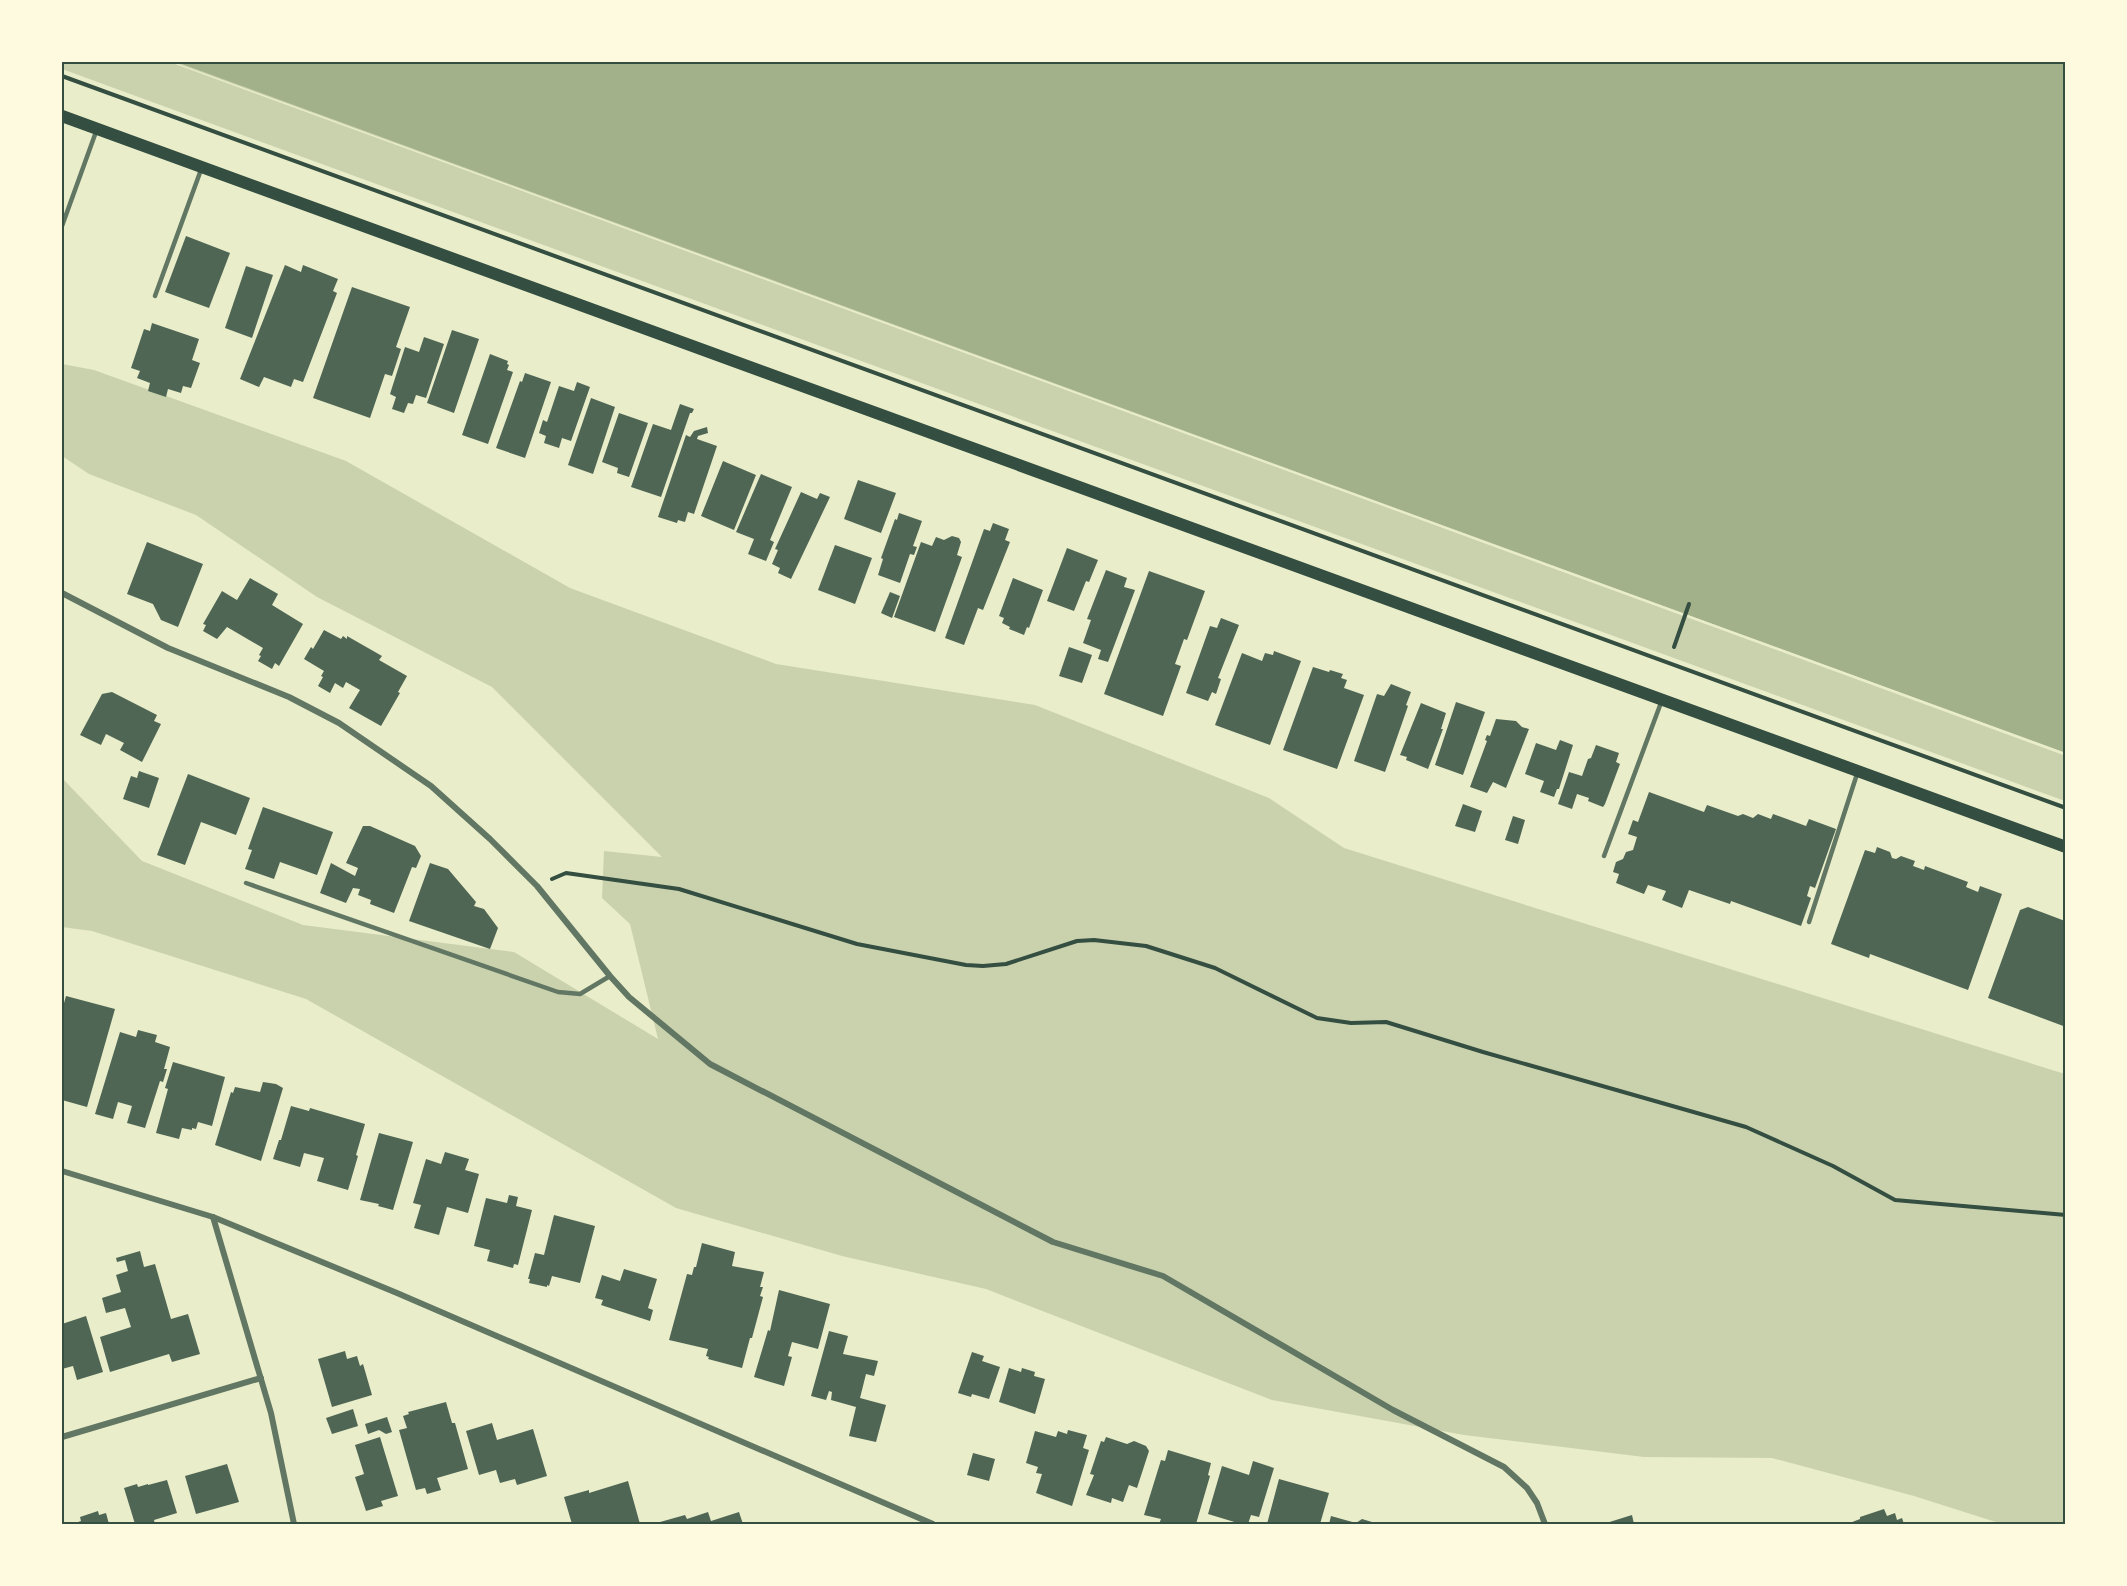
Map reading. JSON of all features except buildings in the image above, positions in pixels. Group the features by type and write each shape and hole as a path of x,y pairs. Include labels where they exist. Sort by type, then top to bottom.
{"main road":[{"path":"62,116 2066,847"}],"street":[{"path":"62,594 168,648 289,698 339,723 431,786 537,886 629,997 710,1064 1053,1242 1163,1276 1393,1410 1504,1467 1527,1488 1537,1503 1545,1524"},
{"path":"62,1171 213,1217 398,1293 933,1524"},
{"path":"213,1217 271,1413 294,1524"},
{"path":"62,1437 261,1378"}],"lane":[{"path":"62,226 97,129"},
{"path":"155,296 202,168"},
{"path":"1604,856 1662,700"},
{"path":"1809,922 1858,771"},
{"path":"246,884 558,992 580,994 610,976"}],"path":[{"path":"62,76 2066,808"},
{"path":"1674,647 1689,604"},
{"path":"566,873 679,889 857,944 966,965 1006,964 1077,941 1094,940 1146,946 1215,968 1317,1018 1351,1023 1386,1022 1746,1127 1833,1166 1895,1200 2066,1215"}],"shaded area":[{"path":"62,62 176,62 2065,753 2065,801 62,69"},
{"path":"176,62 2065,62 2065,753"},
{"path":"62,364 94,370 346,461 570,588 776,664 1035,705 1269,798 1344,848 2065,1074 2065,1524 2002,1524 1914,1496 1772,1458 1644,1457 1464,1435 1272,1400 986,1289 842,1256 676,1208 306,999 92,931 62,927 62,778 142,861 303,925 514,952 658,1039 630,924 602,898 604,851 662,857 492,687 317,597 196,515 89,474 62,456"}],"pier":[{"path":"173,62 2066,753 2066,756 175,64"}]}
